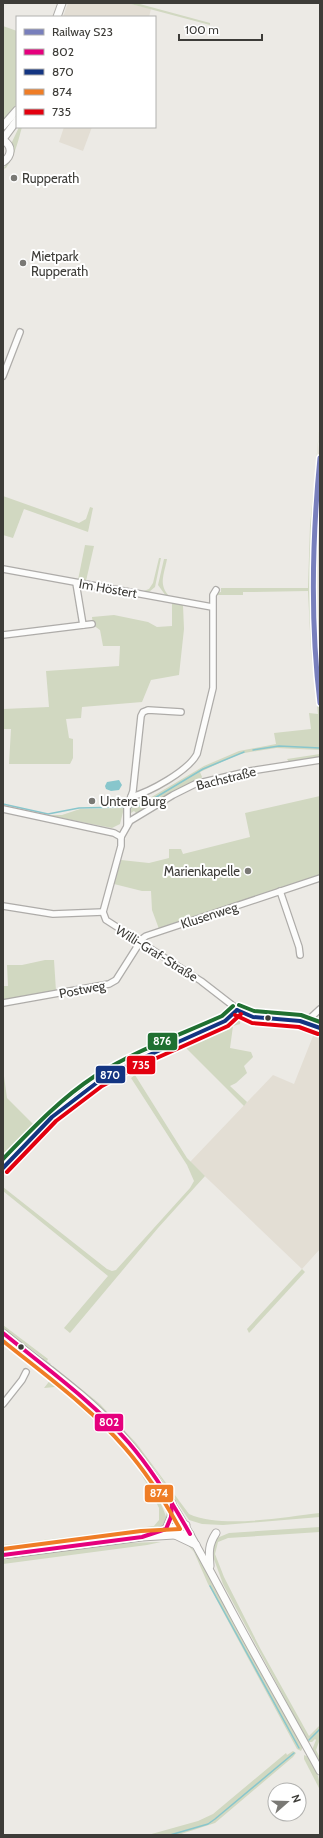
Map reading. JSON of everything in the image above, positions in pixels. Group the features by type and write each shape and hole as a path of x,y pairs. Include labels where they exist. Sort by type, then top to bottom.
{"main road":[{"path":"57,16 62,3"},
{"path":"3,126 16,111"},
{"path":"5,141 16,122"},
{"path":"5,141 16,128"},
{"path":"3,162 10,154 5,141"},
{"path":"3,1333 55,1374 119,1432 152,1474 186,1525 320,1772"},
{"path":"166,1529 171,1517 172,1503"},
{"path":"142,1536 186,1525"},
{"path":"210,1570 208,1550 210,1542 216,1533"},
{"path":"3,1555 142,1536 190,1534"},
{"path":"173,1535 196,1545"}],"street":[{"path":"3,376 20,332"},
{"name":"Im Höstert","path":"3,569 212,607"},
{"path":"76,583 83,625"},
{"path":"131,797 183,771 192,763 197,754 213,688 212,595 216,590"},
{"path":"3,635 92,624"},
{"path":"3,906 53,914 103,912 121,846 121,837 127,824 141,716 148,710 181,712"},
{"name":"Bachstraße","path":"127,824 180,791 203,781 265,768 320,760"},
{"path":"3,809 114,833 121,837"},
{"name":"Klusenweg","path":"140,942 144,937 151,934 320,878"},
{"path":"280,891 299,947 300,956"},
{"name":"Willi-Graf-Straße","path":"103,912 104,918 108,922 201,981 237,1010 253,1017 286,1018 306,1022 320,1028"},
{"name":"Postweg","path":"3,1003 109,984 116,980 140,942"},
{"path":"306,1022 320,1009"},
{"path":"3,1168 52,1117 99,1081 138,1060 225,1021 237,1010"},
{"path":"3,1404 22,1380 26,1372"}],"shaded area":[{"path":"68,3 127,3 151,9 149,16 63,16"},
{"path":"64,128 92,128 83,151 59,142"},
{"path":"320,434 320,712 313,650 310,573 312,513"},
{"path":"315,1031 320,1033 320,1249 302,1269 190,1162 273,1075 294,1084"}],"green space":[{"path":"127,3 136,3 210,23 210,25"},
{"path":"3,26 16,31 16,105 3,122"},
{"path":"19,128 22,128 13,156 12,142"},
{"path":"13,156 6,168 3,169"},
{"path":"320,421 312,513 310,573 313,650 320,712 320,750 276,748 239,754 200,772 202,777 201,779 178,789 137,814 134,811 131,813 131,805 143,802 204,766 239,751 276,744 274,733 311,729 309,713 318,714 311,652 308,591 243,592 243,595 215,595 216,593 221,592 221,588 308,588 310,526"},
{"path":"3,496 79,523 86,519 90,507 93,508 88,532 24,509 13,538 3,535"},
{"path":"320,511 320,619 319,583"},
{"path":"85,545 94,546 86,581 78,580"},
{"path":"159,558 161,558 155,587 149,592 141,592 149,589 153,583"},
{"path":"164,559 167,559 163,575 163,584 166,593 170,597 166,596 158,585"},
{"path":"172,603 183,605 184,629 179,675 151,680 142,702 82,707 81,718 66,719 69,738 73,739 73,758 70,764 9,764 11,729 3,729 3,709 49,707 46,671 119,666 120,646 103,646 100,630 93,625 92,617 114,615 148,622 157,627 172,626"},
{"path":"320,754 320,758 289,762 287,759"},
{"path":"320,796 320,876 159,929 152,910 151,891 142,891 114,884 121,860 149,863 169,858 169,849 181,849 183,854 250,837 245,813"},
{"path":"124,808 120,824 112,828 47,815 62,815 80,809"},
{"path":"45,960 54,960 56,991 3,1001 3,986 8,986 7,965 22,965"},
{"path":"241,1016 240,1024 233,1026 230,1048 251,1052 253,1057 244,1066 247,1073 236,1083 230,1086 247,1102 244,1106 181,1043 218,1028"},
{"path":"170,1041 171,1042 142,1055 100,1078 74,1096 46,1119 3,1164 3,1162 20,1143 64,1101 107,1072"},
{"path":"3,1069 7,1098 35,1126 3,1159"},
{"path":"135,1075 187,1158 205,1176 158,1228 70,1333 64,1328 108,1276 3,1191 3,1187 107,1269 112,1271 116,1270 190,1188 194,1181 187,1165 131,1078"},
{"path":"302,1269 305,1272 249,1333 247,1329"},
{"path":"3,1325 48,1359 47,1361 51,1364 49,1365 42,1360 43,1358 3,1329"},
{"path":"53,1366 100,1404 137,1444 189,1514 219,1521 253,1521 320,1513 320,1517 223,1525 202,1524 189,1520 156,1471 134,1444 109,1418 52,1368"},
{"path":"51,1379 104,1424 134,1459 158,1498 167,1519 162,1526 145,1532 3,1550 3,1545 154,1526 159,1520 159,1508 135,1464 120,1445 65,1393 55,1387 44,1388"},
{"path":"320,1527 320,1532 228,1538 218,1542 215,1554 224,1577 260,1648 309,1736 320,1725 320,1739 316,1750 320,1758 320,1765 312,1750 316,1740 315,1739 312,1742 308,1742 223,1584 211,1551 217,1538 229,1533"},
{"path":"161,1542 3,1564 3,1560 62,1550 101,1545"},
{"path":"185,1542 191,1547 201,1561 303,1747 301,1751 297,1749 208,1584 194,1552"},
{"path":"293,1751 296,1753 293,1757 215,1823 178,1835 148,1835 198,1821 213,1814 286,1753 287,1755"},
{"path":"304,1755 311,1760 314,1765 318,1776 320,1790 304,1759"}],"water":[{"path":"119,780 122,785 119,790 111,791 106,789 105,786 107,782"}],"waterway":[{"path":"253,750 279,746 320,748"},
{"path":"129,807 143,805 203,769 244,752"},
{"path":"3,804 48,814 79,808 125,807"},
{"path":"210,1586 299,1748"},
{"path":"309,1740 320,1729"},
{"path":"170,1835 208,1824 294,1753"}],"rail line":[{"name":"S23","path":"320,458 315,519 313,580 313,611 320,703"}],"transit line":[{"name":"876","path":"239,1005 254,1011 301,1015 320,1022"},
{"name":"876","path":"3,1159 58,1104 95,1076 141,1051 222,1016 233,1006"},
{"name":"870","path":"237,1010 253,1017 300,1021 320,1028"},
{"name":"870","path":"3,1168 52,1117 99,1081 138,1060 225,1021 237,1010"},
{"name":"735","path":"7,1172 56,1121 102,1086 141,1065 228,1026 241,1014"},
{"name":"735","path":"235,1015 252,1023 299,1027 318,1034"},
{"name":"802","path":"3,1333 68,1385 100,1413 129,1443 154,1476 190,1534"},
{"name":"874","path":"3,1341 67,1392 111,1433 133,1457 161,1497 180,1529 141,1531 3,1549"},
{"name":"802","path":"3,1555 142,1537 166,1529 171,1517 172,1503"}],"place":[{"name":"Rupperath","path":"14,178"},
{"name":"Mietpark Rupperath","path":"23,263"},
{"name":"Untere Burg","path":"92,801"},
{"name":"Marienkapelle","path":"248,871"}]}
